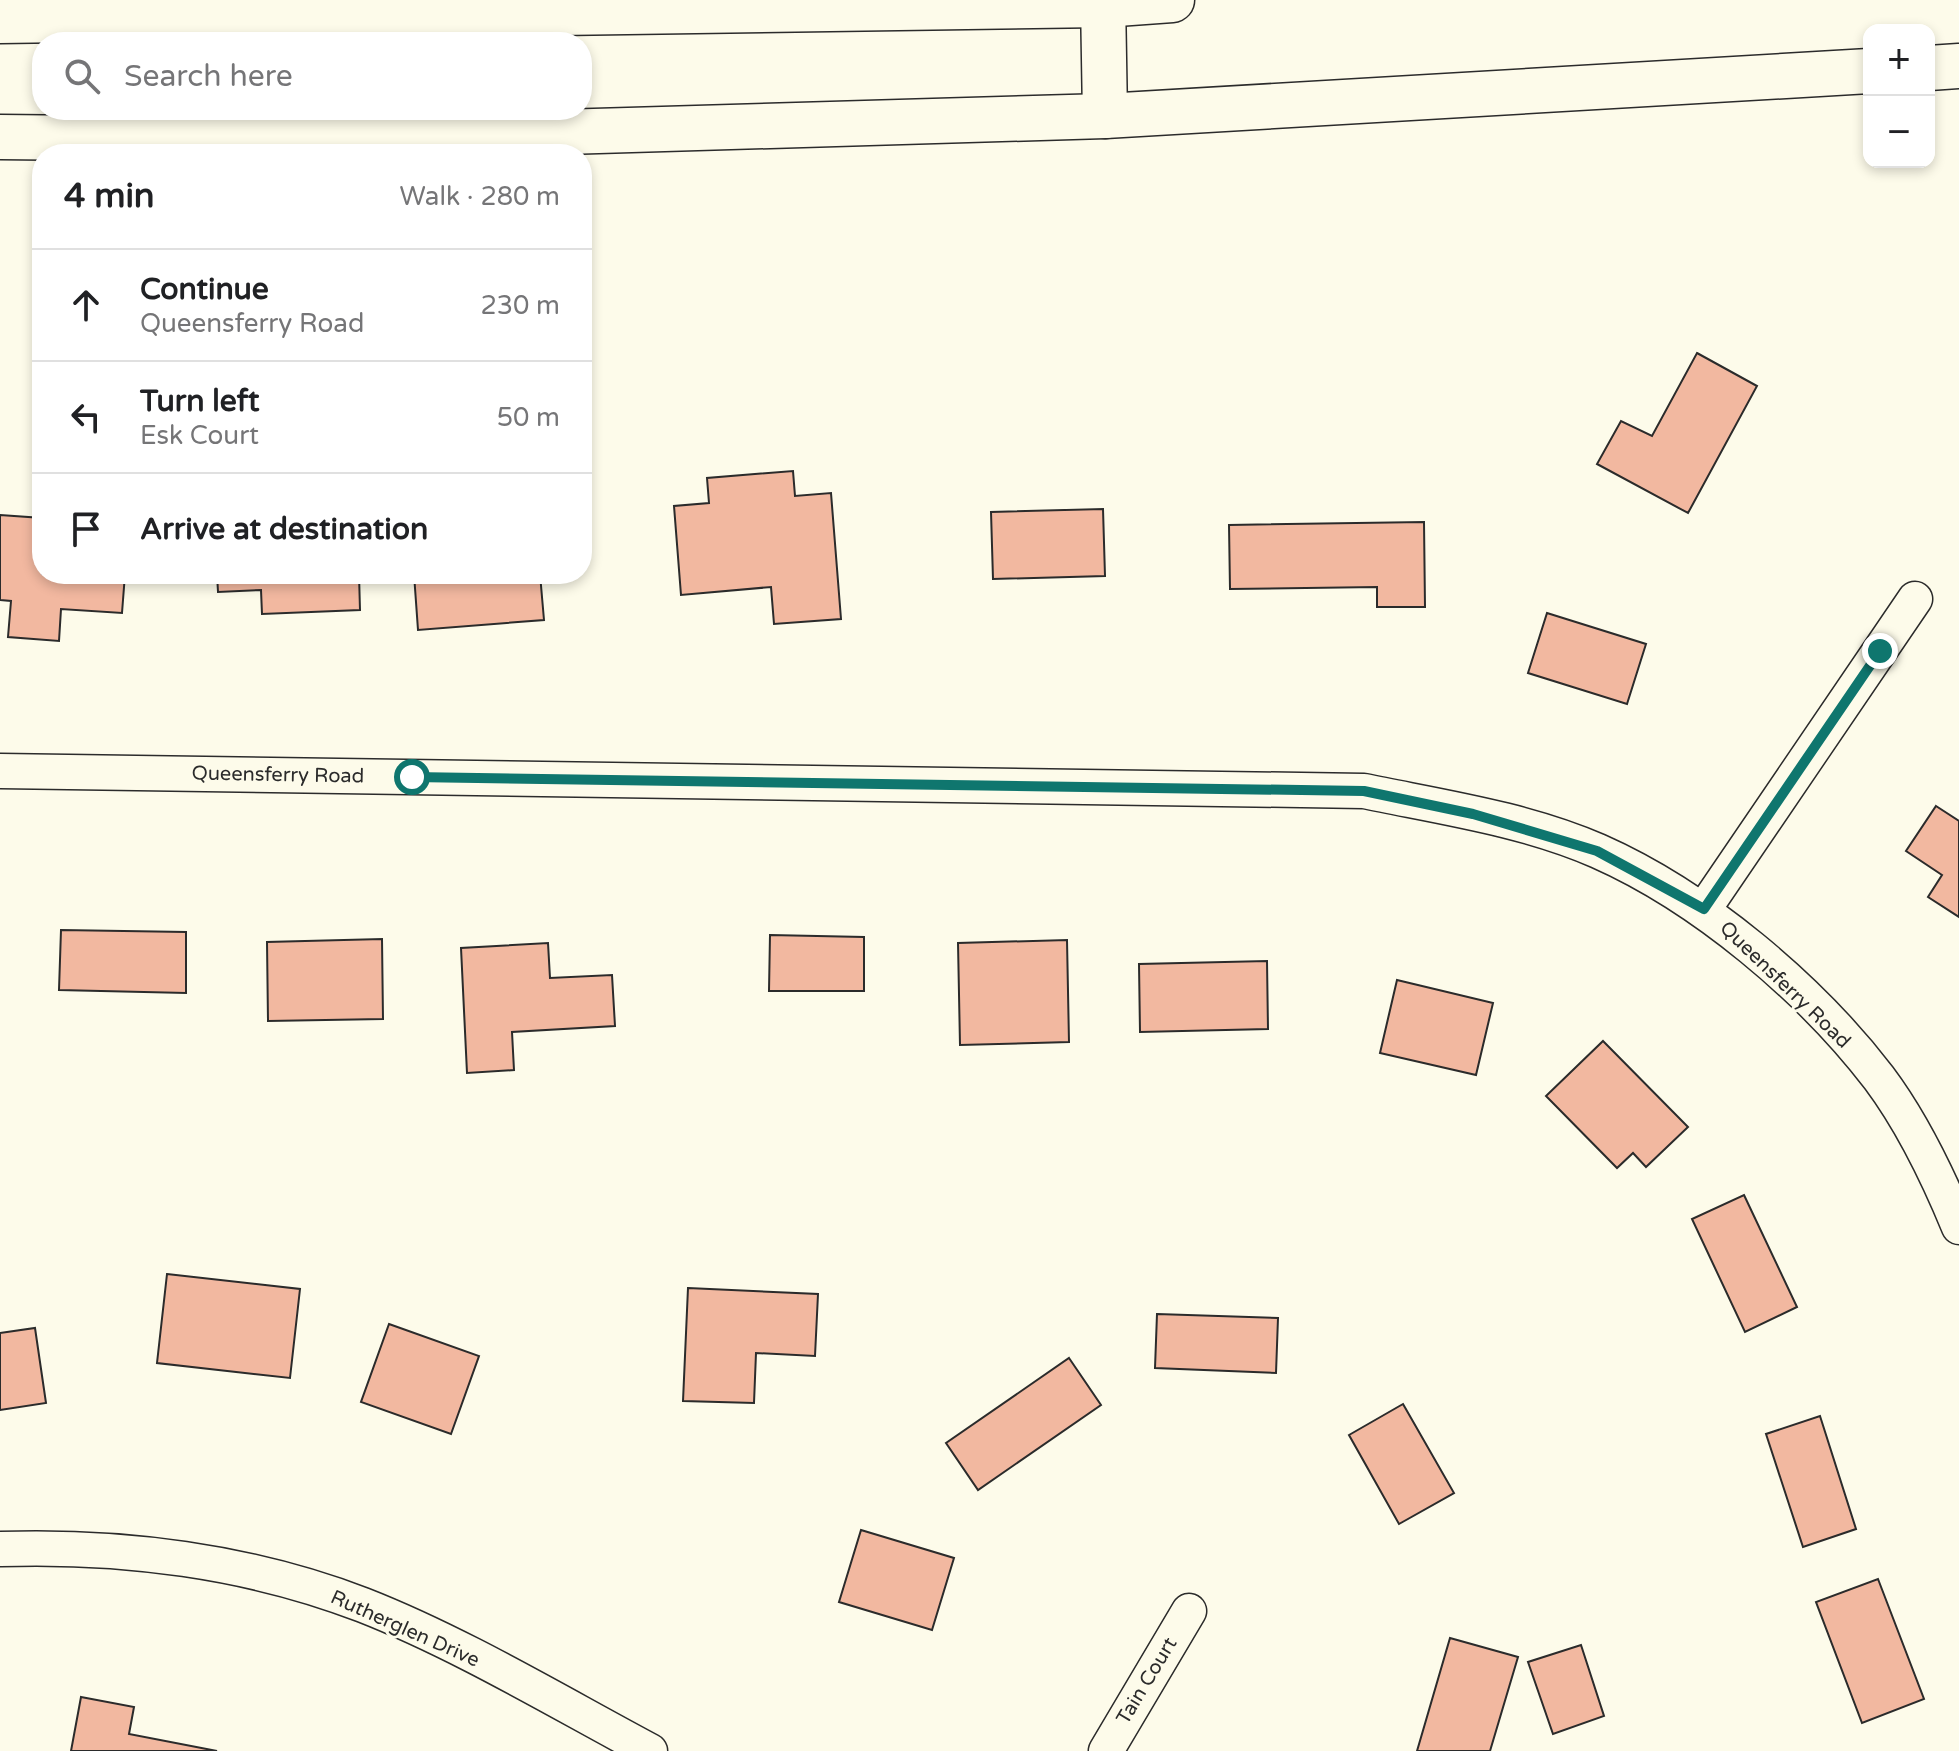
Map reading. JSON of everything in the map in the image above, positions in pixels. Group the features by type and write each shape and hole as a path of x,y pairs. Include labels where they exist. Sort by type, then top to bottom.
{"main road":[{"path":"0,21 1172,0"},
{"path":"1103,3 1105,116"},
{"path":"1935,68 1959,66"},
{"path":"0,137 292,140 1105,116 1863,71"}],"street":[{"path":"1704,909 1915,599"},
{"name":"Queensferry Road","path":"0,771 1364,791 1473,814 1597,851 1704,909 1825,1018 1879,1078 1918,1140 1959,1227"},
{"name":"Rutherglen Drive","path":"0,1549 65,1547 125,1551 224,1567 317,1590 363,1605 422,1632 650,1751"},
{"name":"Tain Court","path":"1106,1751 1189,1611"}],"building":[{"path":"1697,353 1757,386 1688,513 1597,464 1621,421 1652,436"},
{"path":"793,471 795,496 831,493 841,619 774,624 771,587 681,595 674,506 709,503 707,478"},
{"path":"1103,509 1105,576 993,579 991,512"},
{"path":"0,515 32,517 32,584 124,584 122,613 61,609 59,641 8,637 11,601 0,600"},
{"path":"1424,522 1425,607 1377,607 1377,587 1230,589 1229,525"},
{"path":"218,584 359,584 360,610 262,614 261,590 218,592"},
{"path":"415,584 541,584 544,620 418,630"},
{"path":"1547,613 1646,644 1627,704 1528,673"},
{"path":"1936,806 1959,821 1959,917 1928,897 1942,875 1906,851"},
{"path":"61,930 186,932 186,993 59,990"},
{"path":"770,935 864,937 864,991 769,991"},
{"path":"382,939 383,1019 268,1021 267,942"},
{"path":"1067,940 1069,1042 960,1045 958,943"},
{"path":"548,943 550,978 612,975 615,1026 512,1032 514,1070 467,1073 461,948"},
{"path":"1267,961 1268,1029 1140,1032 1139,964"},
{"path":"1397,980 1493,1003 1476,1075 1380,1053"},
{"path":"1603,1041 1688,1127 1646,1167 1633,1153 1617,1168 1546,1096"},
{"path":"1744,1195 1797,1307 1745,1332 1692,1219"},
{"path":"167,1274 300,1289 290,1378 157,1363"},
{"path":"688,1288 818,1294 815,1356 756,1353 754,1403 683,1401"},
{"path":"1157,1314 1278,1318 1276,1373 1155,1368"},
{"path":"389,1324 479,1356 451,1434 361,1402"},
{"path":"35,1328 46,1403 0,1410 0,1333"},
{"path":"1069,1358 1101,1405 978,1490 946,1443"},
{"path":"1403,1404 1454,1493 1399,1524 1349,1435"},
{"path":"1820,1416 1856,1529 1803,1547 1766,1434"},
{"path":"861,1530 954,1558 932,1630 839,1602"},
{"path":"1878,1579 1924,1699 1862,1723 1816,1602"},
{"path":"1450,1638 1518,1657 1490,1751 1417,1751"},
{"path":"1581,1645 1604,1716 1553,1734 1528,1662"},
{"path":"81,1697 134,1707 129,1734 217,1751 71,1751"}],"route":[{"path":"412,777 1364,791 1473,814 1597,851 1704,909 1880,651"}]}
